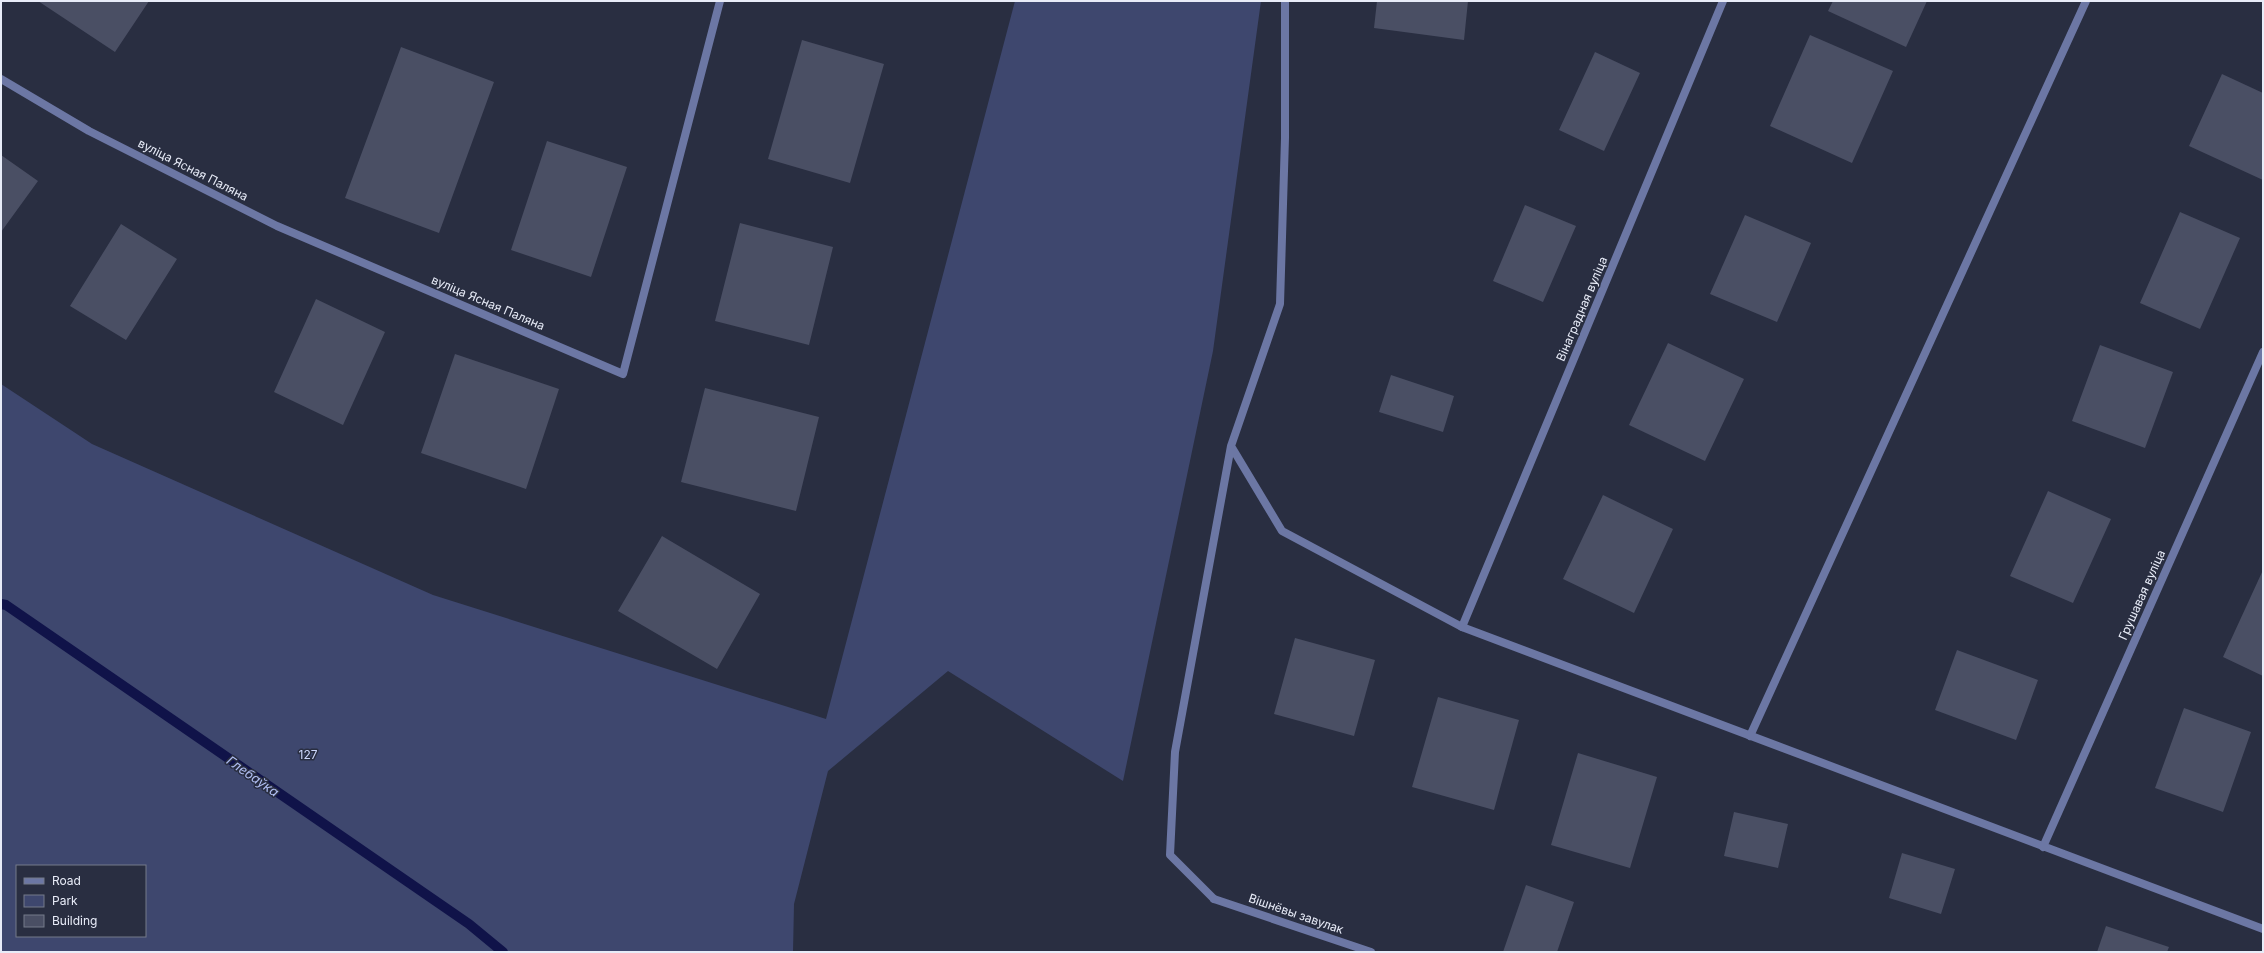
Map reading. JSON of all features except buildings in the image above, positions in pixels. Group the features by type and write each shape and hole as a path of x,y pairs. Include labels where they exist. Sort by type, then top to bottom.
{"street":[{"name":"вуліца Ясная Паляна","path":"1,79 88,131 277,226 623,374 720,1"},
{"path":"1285,1 1285,138 1280,304 1231,446 1282,531 1462,627 2263,929"},
{"name":"Вінаградная вуліца","path":"1462,627 1723,1"},
{"path":"1750,736 2086,1"},
{"name":"Грушавая вуліца","path":"2043,847 2263,352"},
{"name":"Вішнёвы завулак","path":"1231,446 1175,752 1170,855 1214,899 1371,952"}],"green space":[{"name":"127","path":"1015,1 1261,1 1213,351 1123,781 948,671 828,771 794,904 793,952 1,952 1,384 92,444 433,595 826,719"}],"waterway":[{"name":"Глебаўка","path":"1,604 6,605 469,924 503,952"}]}
